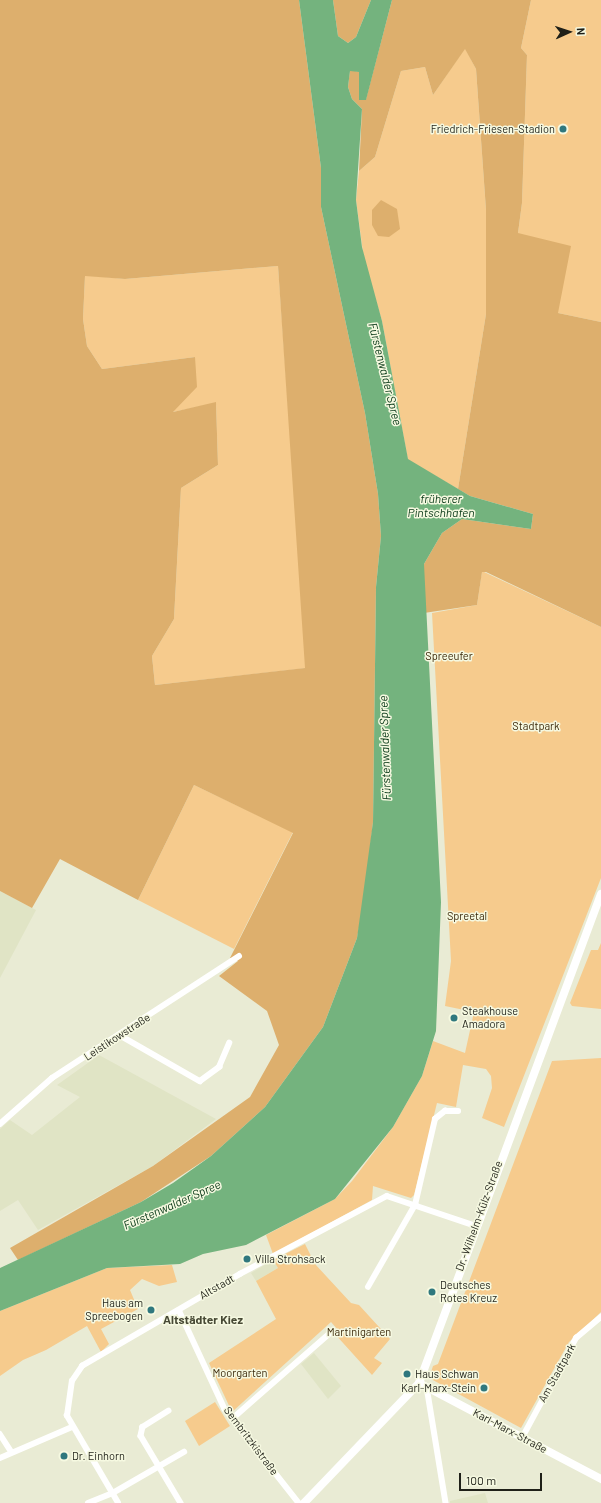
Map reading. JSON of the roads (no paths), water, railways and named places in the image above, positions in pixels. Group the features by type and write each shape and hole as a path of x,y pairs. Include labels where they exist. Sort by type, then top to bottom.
{"main road":[{"name":"Dr.-Wilhelm-Külz-Straße","path":"304,1503 419,1383 476,1226 601,894"},
{"name":"Karl-Marx-Straße","path":"419,1383 601,1480"}],"street":[{"name":"Leistikowstraße","path":"0,1124 52,1078 121,1036 239,956"},
{"path":"121,1036 200,1081 219,1067 229,1043"},
{"path":"368,1287 415,1205 435,1120 445,1111 458,1111"},
{"name":"Altstadt","path":"72,1427 69,1420 68,1396 76,1371 179,1310 387,1196 476,1226"},
{"name":"Sembritzkistraße","path":"179,1310 232,1419 298,1503"},
{"name":"Am Stadtpark","path":"522,1438 576,1338 601,1317"},
{"path":"232,1419 328,1335"},
{"path":"427,1387 446,1503"},
{"path":"169,1411 143,1427 141,1436 181,1503"},
{"path":"0,1458 11,1451 72,1427 118,1503"},
{"path":"0,1434 11,1451"},
{"path":"88,1503 113,1493 184,1452"}],"water":[{"path":"299,0 333,0 338,36 348,43 356,37 371,0 392,0 366,100 359,100 359,72 350,71 348,87 352,99 362,109 356,200 362,247 382,321 408,459 470,496 533,514 531,529 462,519 442,533 424,564 441,902 436,1031 422,1076 393,1127 335,1199 246,1245 203,1254 180,1264 107,1268 0,1311 0,1268 141,1202 173,1183 211,1156 265,1107 323,1027 357,938 373,822 376,587 381,536 378,494 365,413 321,207 321,168"}],"place":[{"name":"Friedrich-Friesen-Stadion","path":"563,129"},
{"name":"Steakhouse Amadora","path":"454,1018"},
{"name":"Villa Strohsack","path":"247,1259"},
{"name":"Deutsches Rotes Kreuz","path":"432,1292"},
{"name":"Haus am Spreebogen","path":"151,1310"},
{"name":"Haus Schwan","path":"407,1374"},
{"name":"Karl-Marx-Stein","path":"484,1388"},
{"name":"Dr. Einhorn","path":"64,1456"}],"district":[{"name":"Altstädter Kiez","path":"203,1320"}],"water label":[{"name":"Fürstenwalder Spree","path":"385,374"},
{"name":"früherer Pintschhafen","path":"441,506"},
{"name":"Fürstenwalder Spree","path":"385,748"},
{"name":"Fürstenwalder Spree","path":"172,1205"}],"park label":[{"name":"Spreeufer","path":"449,656"},
{"name":"Stadtpark","path":"536,726"},
{"name":"Spreetal","path":"467,916"},
{"name":"Martinigarten","path":"359,1332"},
{"name":"Moorgarten","path":"240,1373"}]}
